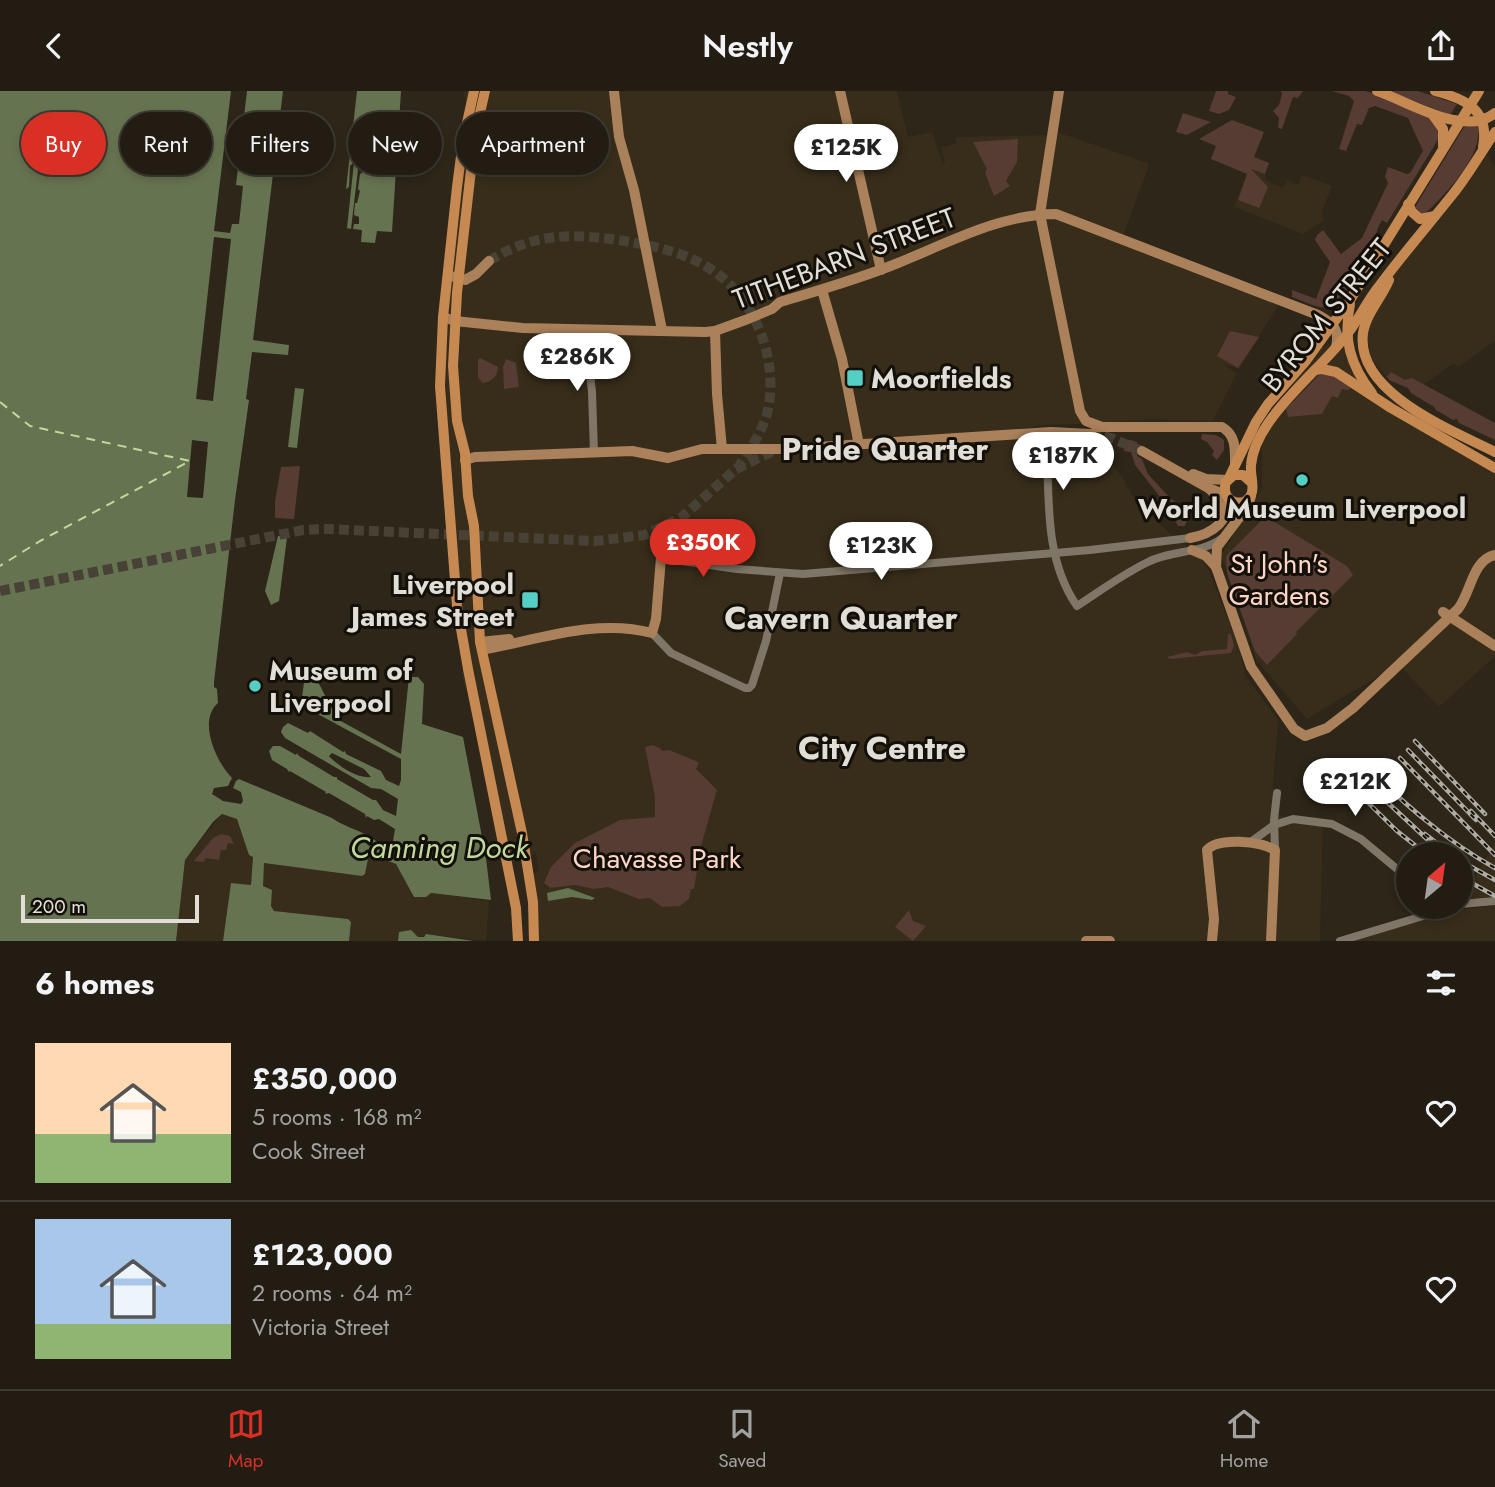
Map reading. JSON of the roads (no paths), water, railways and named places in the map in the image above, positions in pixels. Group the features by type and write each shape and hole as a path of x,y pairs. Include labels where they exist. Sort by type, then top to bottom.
{"highway":[{"path":"454,277 463,141 474,91"},
{"path":"485,91 475,135 440,361 440,386 459,616 516,908 518,941"},
{"path":"1377,91 1461,123 1483,121 1495,113"},
{"path":"1435,91 1460,99 1471,106 1483,121 1483,150"},
{"name":"BYROM STREET","path":"1228,479 1249,435 1268,404 1306,362 1350,300 1479,91"},
{"path":"1431,112 1442,126 1443,146"},
{"name":"BYROM STREET","path":"1252,483 1251,467 1257,443 1289,397 1340,341 1495,132"},
{"path":"1408,204 1420,219 1435,216"},
{"path":"1395,268 1366,323 1363,348 1371,370 1390,393 1495,452"},
{"path":"1350,300 1340,341 1378,400"},
{"path":"447,324 465,460 467,496 475,535 481,646 522,832 533,902 534,941"},
{"path":"1306,362 1313,360 1329,342 1340,341 1363,348"},
{"path":"1315,370 1336,372 1378,400 1495,468"},
{"path":"1237,474 1243,475 1252,483 1251,496 1239,503 1226,496 1224,487 1228,479 1237,474"},
{"path":"446,531 447,555 454,570"},
{"path":"459,616 470,612 478,596"},
{"path":"468,669 474,649 481,646"}],"main road":[{"path":"614,91 619,137 640,218 662,330"},
{"path":"840,91 881,270"},
{"path":"1059,91 1040,214 1080,411 1086,421 1102,427"},
{"path":"1040,214 1067,217 1282,299 1333,325 1340,341"},
{"name":"TITHEBARN STREET","path":"447,324 715,331 772,309 780,302 881,270 962,236 1040,214"},
{"path":"454,277 471,277 489,261"},
{"path":"822,289 842,359 859,445"},
{"path":"1318,315 1331,313 1350,300"},
{"path":"715,331 722,449"},
{"path":"465,460 477,457 632,451 668,458 702,449 787,449 1102,427 1222,427 1230,433 1233,440 1235,463"},
{"path":"1046,433 1090,434 1106,446"},
{"path":"1190,538 1214,530 1226,516 1226,496 1142,451 1202,477 1228,479"},
{"path":"1208,488 1216,496 1222,519"},
{"path":"1251,496 1248,506 1217,547 1216,567 1248,660 1294,729 1301,735 1314,734 1353,708 1446,615 1467,598 1480,565 1488,557 1495,555"},
{"path":"1190,538 1216,555"},
{"path":"1192,550 1206,555 1216,567"},
{"path":"481,646 606,628 652,633 656,619 661,558"},
{"path":"1446,615 1495,646"},
{"path":"1212,941 1214,919 1208,847 1252,841 1275,850 1270,941"},
{"path":"1086,941 1110,941"}],"street":[{"path":"585,329 592,391 594,453"},
{"path":"1046,433 1053,553 1062,582 1077,606 1148,562 1172,552 1204,547 1222,539"},
{"path":"661,558 737,569 803,574 1053,553 1190,538"},
{"path":"1141,543 1151,553 1148,562"},
{"path":"652,633 671,653 749,688 766,641 780,573"},
{"path":"1275,850 1277,793"},
{"path":"1252,841 1274,825 1293,819 1339,826 1361,839 1396,868"},
{"path":"1474,902 1495,901"},
{"path":"1340,941 1409,919"}],"water":[{"name":"Canning Dock","path":"0,91 283,91 280,112 226,112 226,175 273,175 253,340 289,345 288,355 252,352 246,399 249,400 214,682 218,703 209,720 211,742 232,778 228,786 214,788 212,794 223,801 241,804 241,792 233,788 239,779 332,818 392,848 395,829 379,819 366,818 365,814 329,793 325,794 326,792 272,760 269,751 273,746 280,746 296,755 297,753 376,800 383,810 396,816 398,799 381,789 371,788 285,738 281,732 288,723 308,733 310,731 346,754 381,771 386,780 399,786 401,759 301,705 305,675 313,672 337,719 401,754 409,677 418,677 424,684 422,724 463,737 486,858 491,900 431,893 426,897 414,897 396,864 375,856 368,859 365,874 362,876 264,863 263,886 272,890 271,906 274,911 348,919 351,922 349,941 223,941 231,883 251,885 253,857 249,855 237,819 222,814 185,860 176,941 0,941","holes":["332,753 364,769 371,777 349,771 329,756"]},
{"path":"357,91 401,91 400,112 355,112"},
{"path":"348,171 349,187 346,189"},
{"path":"353,175 357,175 351,229 347,228"},
{"path":"360,175 396,175 392,232 377,231 375,243 361,242 362,230 353,229 354,224 359,224 359,217 354,215 360,191"},
{"path":"295,388 304,389 297,448 288,447"},
{"path":"278,536 287,537 279,601 271,605 265,591"},
{"path":"568,888 595,898 592,900 572,897 548,901 547,893"},
{"path":"411,930 418,937 424,937 426,934 474,941 398,941 399,932"}],"tunnel":[{"path":"489,261 520,245 536,241 567,236 600,238 665,249 699,262 726,280 740,296 760,332 770,373 767,414 739,466"},
{"path":"1090,433 1111,438 1142,451"},
{"path":"0,591 303,530 595,541 644,535 682,517 736,469 775,450"}],"railway":[{"path":"1415,741 1485,814"},
{"path":"1408,750 1476,820"},
{"path":"1400,758 1495,855"},
{"path":"1365,766 1443,834 1495,868"},
{"path":"1357,774 1429,841"},
{"path":"1351,786 1411,842"},
{"path":"1471,811 1495,836"},
{"path":"1425,834 1435,842"},
{"path":"1474,868 1495,880"},
{"path":"1474,884 1495,896"}],"place":[{"name":"Moorfields","path":"855,378"},
{"name":"World Museum Liverpool","path":"1302,480"},
{"name":"Liverpool James Street","path":"530,600"},
{"name":"Museum of Liverpool","path":"255,686"}],"district":[{"name":"Pride Quarter","path":"885,449"},
{"name":"Cavern Quarter","path":"841,618"},
{"name":"City Centre","path":"882,748"}],"park label":[{"name":"St John's Gardens","path":"1279,579"},
{"name":"Chavasse Park","path":"657,858"}]}
